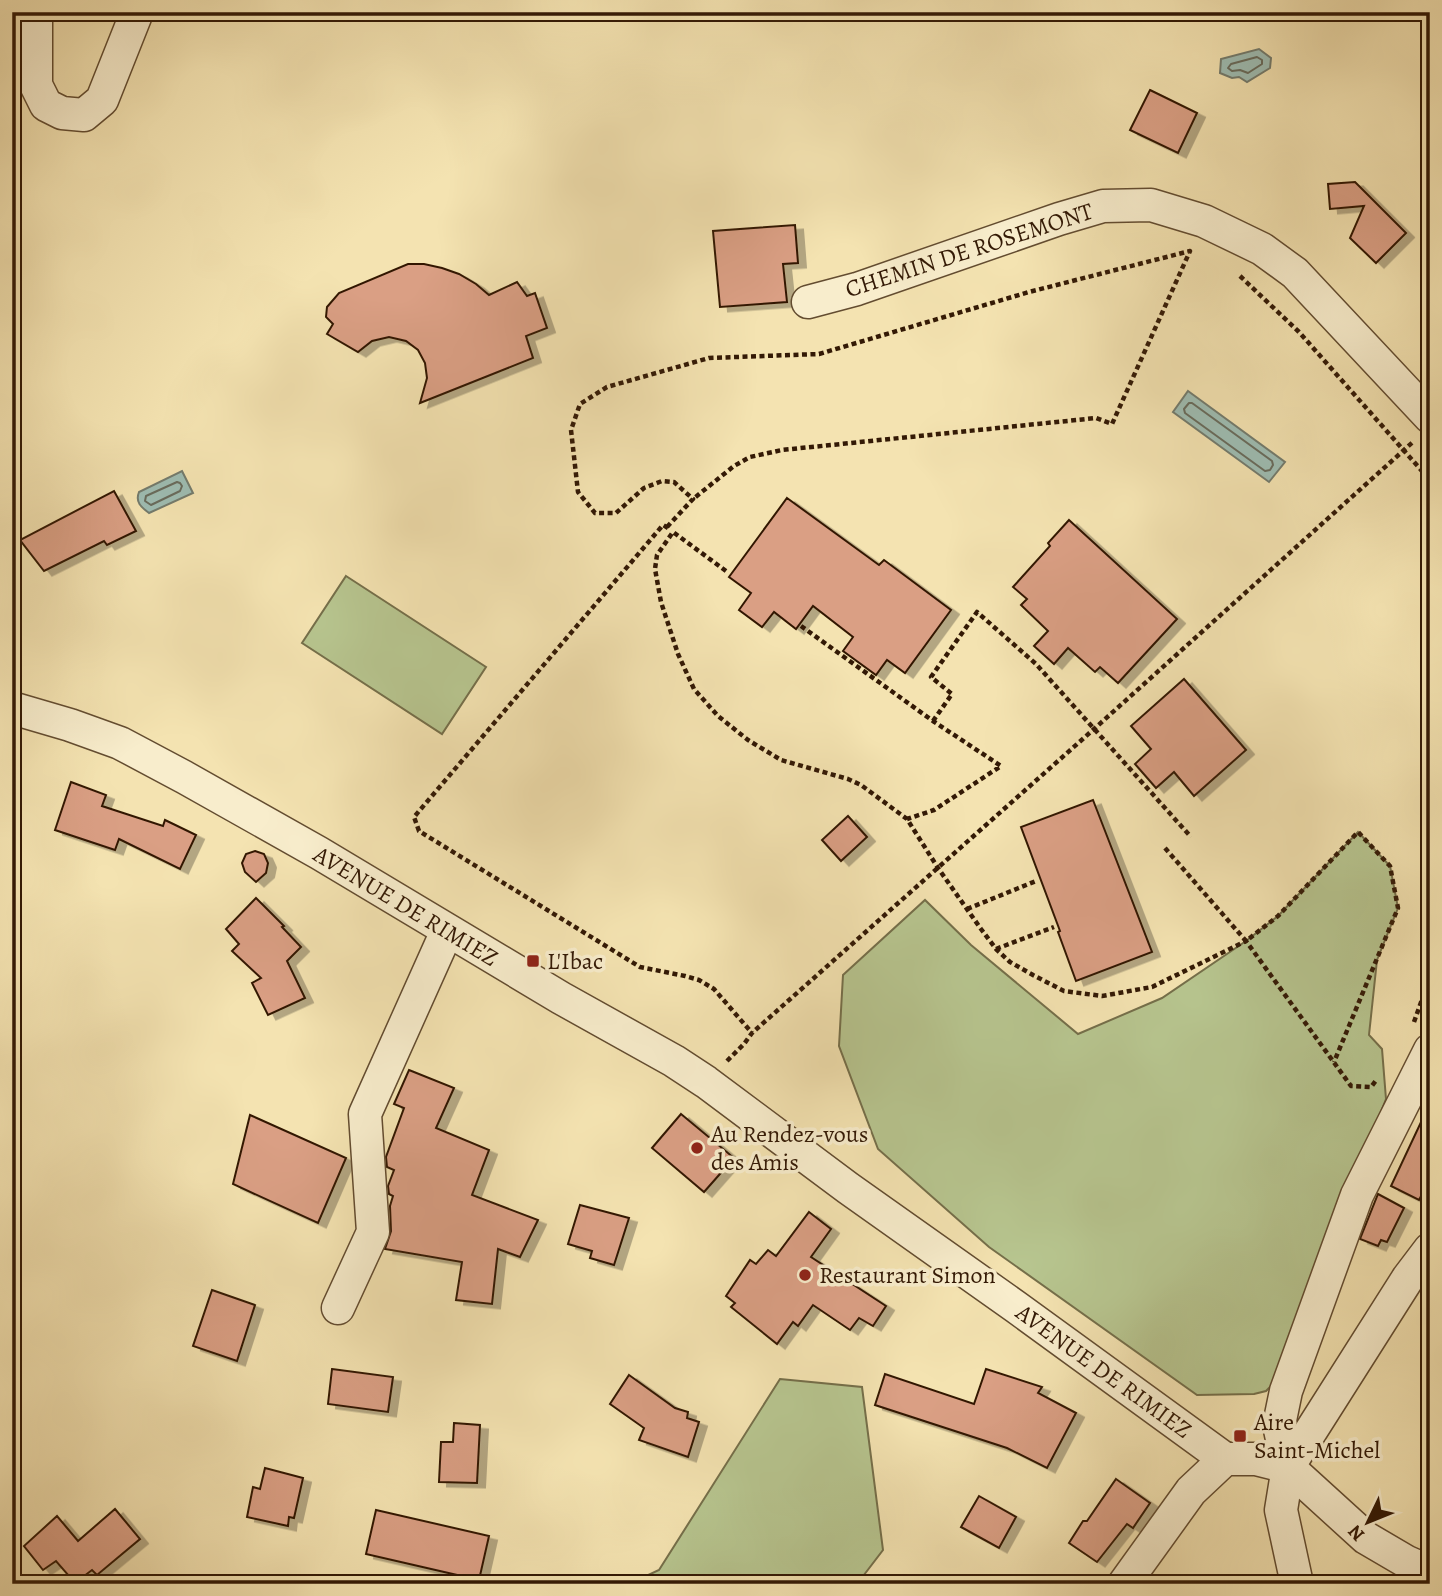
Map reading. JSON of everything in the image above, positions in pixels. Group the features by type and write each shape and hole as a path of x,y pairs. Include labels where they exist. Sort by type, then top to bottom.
{"street":[{"path":"36,12 36,85 46,105 62,113 84,115 102,100 137,12"},
{"name":"CHEMIN DE ROSEMONT","path":"808,302 857,289 1103,206 1151,205 1204,221 1262,249 1295,273 1430,416"},
{"name":"AVENUE DE RIMIEZ","path":"14,714 70,725 120,743 319,853 447,931 674,1061 1225,1459"},
{"path":"338,1308 373,1232 365,1114 447,931"},
{"path":"1297,1584 1281,1510 1288,1466 1279,1426 1286,1391 1357,1195 1422,1037"},
{"path":"1288,1466 1408,1278 1430,1249"},
{"path":"1125,1584 1191,1491 1225,1459 1256,1459 1288,1466 1366,1538 1430,1572"}],"path":[{"path":"693,499 674,482 662,481 644,488 616,513 595,513 578,492 572,430 580,404 607,387 709,358 819,354 1029,292 1189,251 1200,256"},
{"path":"667,527 693,499 734,466 750,457 782,450 1096,418 1112,424 1189,251"},
{"path":"1230,271 1241,276 1299,332 1430,480"},
{"path":"706,1082 752,1033 1403,451"},
{"path":"726,571 663,525 414,817 419,831 640,967 699,980 714,989 752,1033"},
{"path":"673,533 657,555 655,569 661,602 678,654 694,689 718,716 748,740 781,760 848,779 861,785 907,818 996,949 1032,975 1064,991 1102,996 1152,987 1246,941 1278,916 1358,832 1390,866 1398,908 1334,1063"},
{"path":"933,721 952,694 931,677 977,612 1036,664 1191,837"},
{"path":"801,626 933,721 1001,766 934,810 907,818"},
{"path":"1165,848 1246,941 1350,1086 1371,1087 1379,1077"},
{"path":"967,909 1036,881"},
{"path":"996,949 1054,927"},
{"path":"1422,1037 1430,977"}],"green space":[{"path":"346,576 486,667 442,734 302,643"},
{"path":"1358,832 1390,866 1398,908 1377,960 1369,1035 1382,1049 1386,1099 1280,1377 1266,1391 1254,1394 1197,1395 989,1247 878,1149 839,1046 843,975 925,900 971,945 1078,1034 1162,998 1246,941 1278,916"},
{"path":"780,1379 862,1387 883,1550 857,1584 629,1584 659,1570"}],"water":[{"path":"1259,49 1271,58 1270,68 1247,82 1239,77 1232,78 1220,73 1221,59"},
{"path":"1188,391 1285,462 1269,482 1173,412"},
{"path":"182,471 193,493 149,513 141,506 138,501 139,492"}],"building":[{"path":"1150,90 1197,113 1178,153 1130,130"},
{"path":"1355,182 1406,233 1376,263 1350,238 1364,206 1330,209 1328,184"},
{"path":"795,225 798,263 783,264 787,302 720,307 713,231"},
{"path":"408,264 424,264 459,274 489,295 517,282 527,296 535,293 547,328 526,336 533,358 420,403 427,378 425,363 418,350 406,341 389,337 372,341 358,352 327,334 333,324 326,317 327,307 339,293"},
{"path":"114,491 136,531 107,545 104,541 44,571 20,540"},
{"path":"787,498 879,565 884,560 951,610 905,673 887,660 876,675 843,651 853,637 813,606 796,629 774,612 762,627 739,610 751,593 729,577"},
{"path":"1069,520 1177,619 1118,683 1100,667 1095,672 1068,648 1054,664 1034,646 1048,631 1021,605 1027,599 1013,587"},
{"path":"1184,679 1246,750 1194,796 1174,772 1156,788 1135,764 1151,749 1131,726"},
{"path":"71,782 106,795 102,806 163,826 165,820 196,835 180,869 119,839 115,850 55,830"},
{"path":"1093,800 1152,952 1076,981 1021,827"},
{"path":"848,816 867,837 841,861 822,840"},
{"path":"255,851 264,854 268,863 266,873 256,882 245,872 242,863 246,854"},
{"path":"256,898 301,947 287,961 305,998 268,1015 252,983 261,978 232,951 239,944 226,929"},
{"path":"409,1070 454,1088 436,1128 489,1150 472,1195 538,1220 520,1257 498,1249 492,1304 456,1300 462,1262 385,1249 391,1231 390,1206 393,1196 389,1194 388,1186 394,1170 387,1167 386,1157 404,1108 394,1104"},
{"path":"1430,1103 1430,1179 1419,1200 1391,1186"},
{"path":"681,1114 734,1158 704,1192 652,1148"},
{"path":"250,1115 346,1158 318,1223 233,1184"},
{"path":"1378,1194 1404,1208 1387,1242 1381,1240 1378,1246 1360,1239"},
{"path":"580,1205 629,1218 614,1265 590,1258 592,1251 568,1244"},
{"path":"809,1212 831,1229 811,1257 886,1306 873,1326 859,1318 850,1330 813,1305 798,1326 793,1322 777,1344 731,1307 735,1303 726,1296 750,1260 756,1264 768,1250 776,1256"},
{"path":"212,1290 255,1305 237,1361 193,1346"},
{"path":"332,1369 393,1377 388,1412 328,1404"},
{"path":"986,1369 1042,1387 1038,1393 1076,1413 1047,1468 1007,1448 875,1405 885,1374 974,1404"},
{"path":"629,1375 675,1408 688,1412 687,1418 699,1422 688,1457 639,1440 644,1428 610,1404"},
{"path":"454,1423 480,1425 477,1483 439,1482 441,1442 453,1442"},
{"path":"265,1468 303,1478 294,1518 289,1517 288,1526 247,1517 253,1487 260,1489"},
{"path":"1116,1479 1150,1503 1133,1528 1127,1524 1097,1562 1069,1543"},
{"path":"979,1496 1016,1517 999,1548 961,1527"},
{"path":"115,1509 140,1539 97,1575 92,1570 75,1583 56,1561 43,1570 24,1546 57,1516 78,1541"},
{"path":"376,1510 489,1536 479,1580 366,1554"}],"place":[{"name":"L'Ibac","path":"533,961"},
{"name":"Au Rendez-vous des Amis","path":"697,1148"},
{"name":"Restaurant Simon","path":"805,1275"},
{"name":"Aire Saint-Michel","path":"1240,1436"}]}
